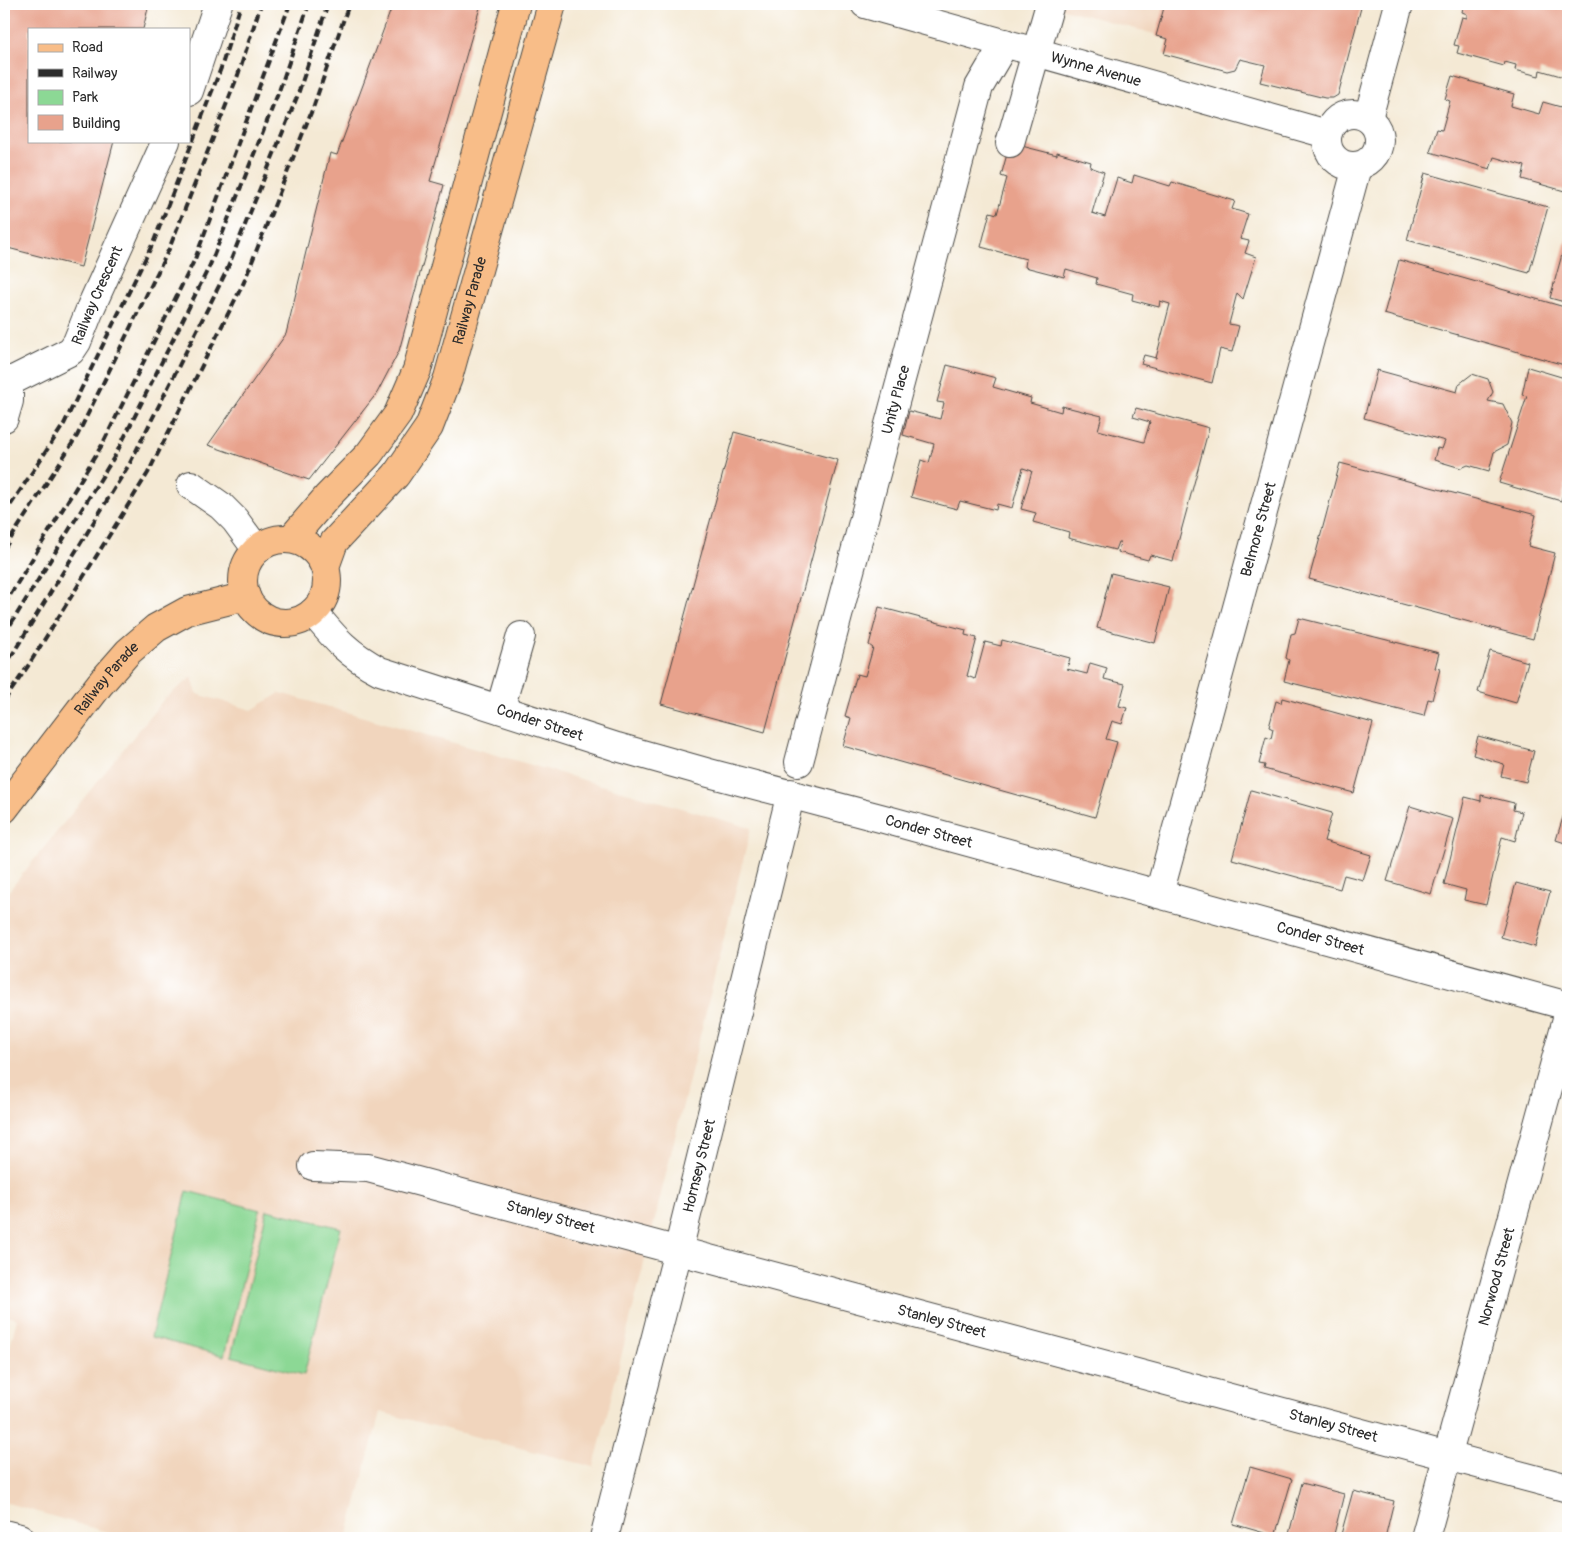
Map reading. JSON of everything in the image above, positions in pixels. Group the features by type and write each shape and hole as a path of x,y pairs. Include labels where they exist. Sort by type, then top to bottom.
{"main road":[{"path":"291,539 327,497 369,454 398,414 417,370 516,4"},
{"name":"Railway Parade","path":"325,567 334,542 396,475 429,427 448,378 552,4"},
{"path":"291,539 304,543 317,553 325,567 327,584 323,599 313,612 302,620 288,623 275,622 263,617 252,607 246,596 243,581 246,567 257,550 263,545 276,540 291,539"},
{"name":"Railway Parade","path":"4,809 100,684 128,652 156,628 187,610 246,596"}],"street":[{"path":"190,88 218,4"},
{"name":"Wynne Avenue","path":"865,4 1327,134"},
{"path":"1010,143 1050,4"},
{"path":"1368,118 1399,4"},
{"name":"Unity Place","path":"799,762 979,87 1005,42"},
{"path":"1359,114 1368,118 1374,124 1380,141 1378,150 1366,164 1348,167 1333,158 1328,150 1327,134 1331,125 1343,116 1359,114"},
{"name":"Railway Crescent","path":"4,418 9,401 6,378 71,351 74,346 166,142"},
{"name":"Belmore Street","path":"1159,894 1357,167"},
{"path":"191,485 221,506 235,520 257,550"},
{"name":"Conder Street","path":"313,612 337,641 358,659 380,672 617,747 1568,1006"},
{"path":"500,709 521,636"},
{"name":"Hornsey Street","path":"604,1538 678,1251 791,793"},
{"name":"Norwood Street","path":"1425,1538 1568,1016"},
{"name":"Stanley Street","path":"312,1166 368,1168 1568,1488"},
{"path":"4,1534 20,1538"}],"shaded area":[{"path":"1045,4 1346,4 1325,81"},
{"path":"192,677 197,694 252,710 280,693 751,828 594,1467 380,1412 347,1538 127,1538 4,1502 4,1370 17,1319 4,1315 4,897 164,699"}],"green space":[{"path":"187,1191 260,1210 224,1356 151,1337"},
{"path":"267,1210 341,1228 304,1375 231,1356"}],"building":[{"path":"4,4 149,4 143,28 28,28 28,142 114,142 81,267 4,247"},
{"path":"393,4 481,4 430,181 444,185 399,351 377,393 309,480 208,445 286,334 330,153 337,155"},
{"path":"1165,4 1362,4 1338,95 1333,98 1325,98 1260,82 1265,65 1240,59 1235,69 1227,71 1164,54 1168,39 1156,36"},
{"path":"1464,4 1547,4 1568,10 1568,84 1563,82 1564,77 1540,70 1539,76 1515,70 1516,65 1505,62 1504,66 1457,53 1459,46 1454,45 1462,17 1467,18 1467,14 1462,12"},
{"path":"1452,76 1514,94 1511,106 1539,114 1543,102 1568,109 1568,192 1522,179 1525,166 1494,157 1490,169 1430,152 1437,129 1442,130 1450,101 1445,99"},
{"path":"1010,143 1057,155 1057,152 1091,162 1090,167 1104,172 1092,213 1105,217 1117,178 1132,183 1134,175 1170,186 1172,182 1235,201 1232,209 1248,214 1240,239 1249,241 1245,253 1256,257 1243,299 1237,293 1229,324 1239,326 1232,352 1220,349 1212,383 1141,364 1144,355 1156,358 1170,304 1160,301 1159,307 1132,300 1133,294 1096,284 1097,278 1066,269 1064,277 1025,267 1026,259 981,247 990,212 997,214 1007,178 1001,176"},
{"path":"1425,173 1548,207 1529,273 1407,240"},
{"path":"1566,240 1568,240 1568,303 1550,298"},
{"path":"1399,260 1568,308 1568,366 1384,314"},
{"path":"947,365 996,378 993,387 1031,398 1030,403 1061,412 1062,406 1102,416 1098,430 1144,442 1150,422 1133,417 1136,408 1209,428 1173,561 1150,555 1148,560 1118,552 1120,542 1118,542 1115,550 1068,538 1069,532 1033,522 1036,513 1021,509 1032,471 1023,468 1012,508 997,504 996,510 960,501 957,509 911,497 921,460 929,463 934,444 903,435 909,411 940,419 944,403 937,402"},
{"path":"1528,367 1568,379 1568,476 1561,501 1499,483 1527,396 1522,395"},
{"path":"1377,370 1457,392 1459,384 1472,374 1488,379 1493,392 1488,401 1503,404 1512,423 1507,445 1494,452 1489,471 1468,465 1461,468 1434,460 1437,448 1442,449 1445,441 1364,418"},
{"path":"734,432 838,460 765,732 661,704"},
{"path":"1340,463 1536,515 1528,546 1555,553 1533,639 1309,579"},
{"path":"1111,573 1169,587 1155,643 1097,628"},
{"path":"879,607 966,630 965,635 977,638 967,676 975,679 985,642 1001,646 1002,640 1070,658 1067,669 1087,674 1090,663 1107,668 1104,679 1125,684 1119,706 1127,708 1122,724 1112,721 1106,739 1117,742 1095,817 843,746 851,718 845,716 857,674 865,676 873,648 869,645"},
{"path":"1299,618 1439,653 1435,668 1440,669 1432,700 1428,699 1424,716 1284,681 1289,660 1286,658 1291,634 1295,633"},
{"path":"1490,651 1528,662 1516,703 1478,692"},
{"path":"1282,698 1373,723 1354,793 1264,769 1265,765 1259,764 1266,737 1271,739 1273,729 1269,727 1276,701 1281,703"},
{"path":"1478,736 1534,751 1526,782 1501,776 1504,764 1473,755"},
{"path":"1251,790 1332,813 1324,841 1371,855 1363,880 1344,875 1340,889 1232,859"},
{"path":"1481,795 1514,803 1513,810 1522,812 1515,841 1502,837 1486,905 1464,900 1466,890 1444,884 1465,797 1481,801"},
{"path":"1568,801 1568,844 1556,840"},
{"path":"1410,806 1453,819 1431,894 1387,881"},
{"path":"1516,883 1550,892 1535,947 1501,937"},
{"path":"1250,1467 1292,1479 1275,1536 1233,1524"},
{"path":"1302,1483 1344,1494 1333,1538 1288,1538"},
{"path":"1353,1491 1394,1501 1385,1538 1340,1538"}],"railway":[{"path":"4,515 64,424 154,241 221,68 241,4"},
{"path":"4,549 77,436 169,249 238,75 261,4"},
{"path":"4,605 102,445 195,259 290,4"},
{"path":"4,635 116,454 210,265 279,91 309,4"},
{"path":"4,668 130,463 226,272 297,97 328,4"},
{"path":"4,701 28,666 148,473 244,282 314,105 349,4"}]}
